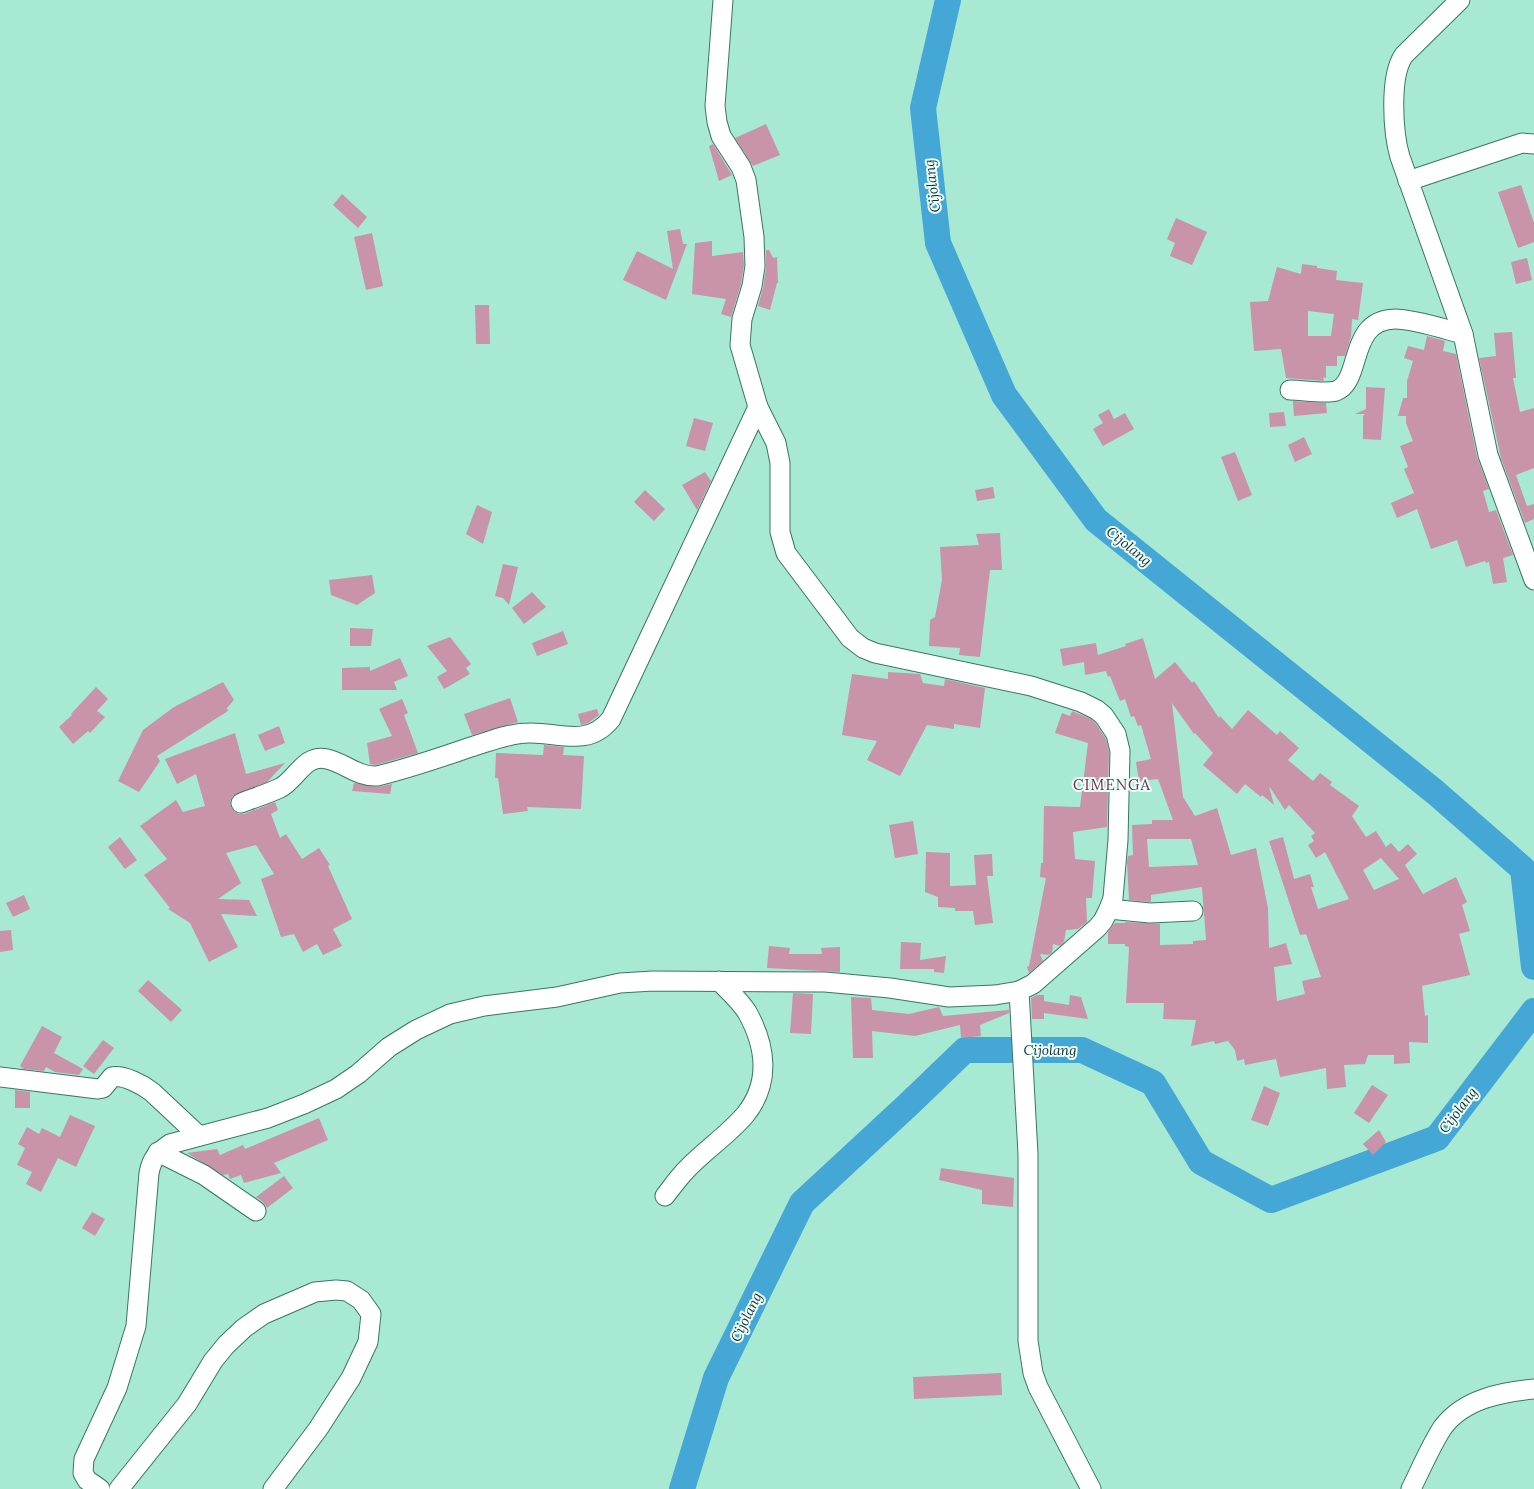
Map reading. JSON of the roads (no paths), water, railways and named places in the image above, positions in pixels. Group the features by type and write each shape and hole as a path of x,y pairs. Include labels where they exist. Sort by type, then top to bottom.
{"street":[{"path":"100,1489 87,1480 83,1473 84,1459 117,1388 136,1326 149,1173 151,1164 158,1152 170,1144 268,1118 304,1104 336,1089 409,1034 450,1014 484,1006 557,997 620,983 719,981 825,982 890,988 949,997 995,995 1019,991 1034,984 1103,921 1109,909 1112,898 1118,840 1120,751 1116,734 1104,716 1081,702 1031,686 876,653 863,648 850,638 786,553 780,532 780,463 776,443 758,406 740,345 742,319 752,286 755,266 754,238 746,180 721,136 717,122 715,106 723,0"},
{"path":"1460,0 1404,55 1396,71 1394,81 1396,139 1400,158 1463,334 1488,455 1534,580"},
{"path":"1408,181 1522,143 1534,144"},
{"path":"1290,390 1330,392 1340,388 1348,381 1362,339 1378,324 1386,320 1403,319 1463,334"},
{"path":"241,803 282,786 308,762 316,759 326,758 367,776 377,776 498,738 529,732 568,738 590,734 599,730 611,719 758,406"},
{"path":"1109,909 1150,913 1193,911"},
{"path":"665,1196 686,1170 746,1114 760,1089 764,1058 761,1041 746,1010 719,981"},
{"path":"1019,991 1028,1164 1028,1341 1033,1372 1038,1387 1091,1489"},
{"path":"0,1077 98,1089 103,1088 112,1077 118,1076 144,1086 199,1136"},
{"path":"158,1152 204,1175 256,1211"},
{"path":"119,1489 187,1404 213,1361 244,1328 264,1314 315,1292 347,1291 362,1300 371,1314 368,1342 351,1378 342,1392 318,1429 273,1489"},
{"path":"1411,1489 1442,1428 1459,1411 1491,1397 1534,1388"}],"waterway":[{"name":"Cijolang","path":"948,0 923,108 938,243 1004,395 1096,520 1435,792 1523,869 1534,967"},
{"name":"Cijolang","path":"682,1489 716,1378 802,1203 965,1050 1082,1050 1153,1083 1201,1162 1271,1200 1437,1138 1534,1011"}],"district":[{"name":"CIMENGA","path":"1112,785"}]}
